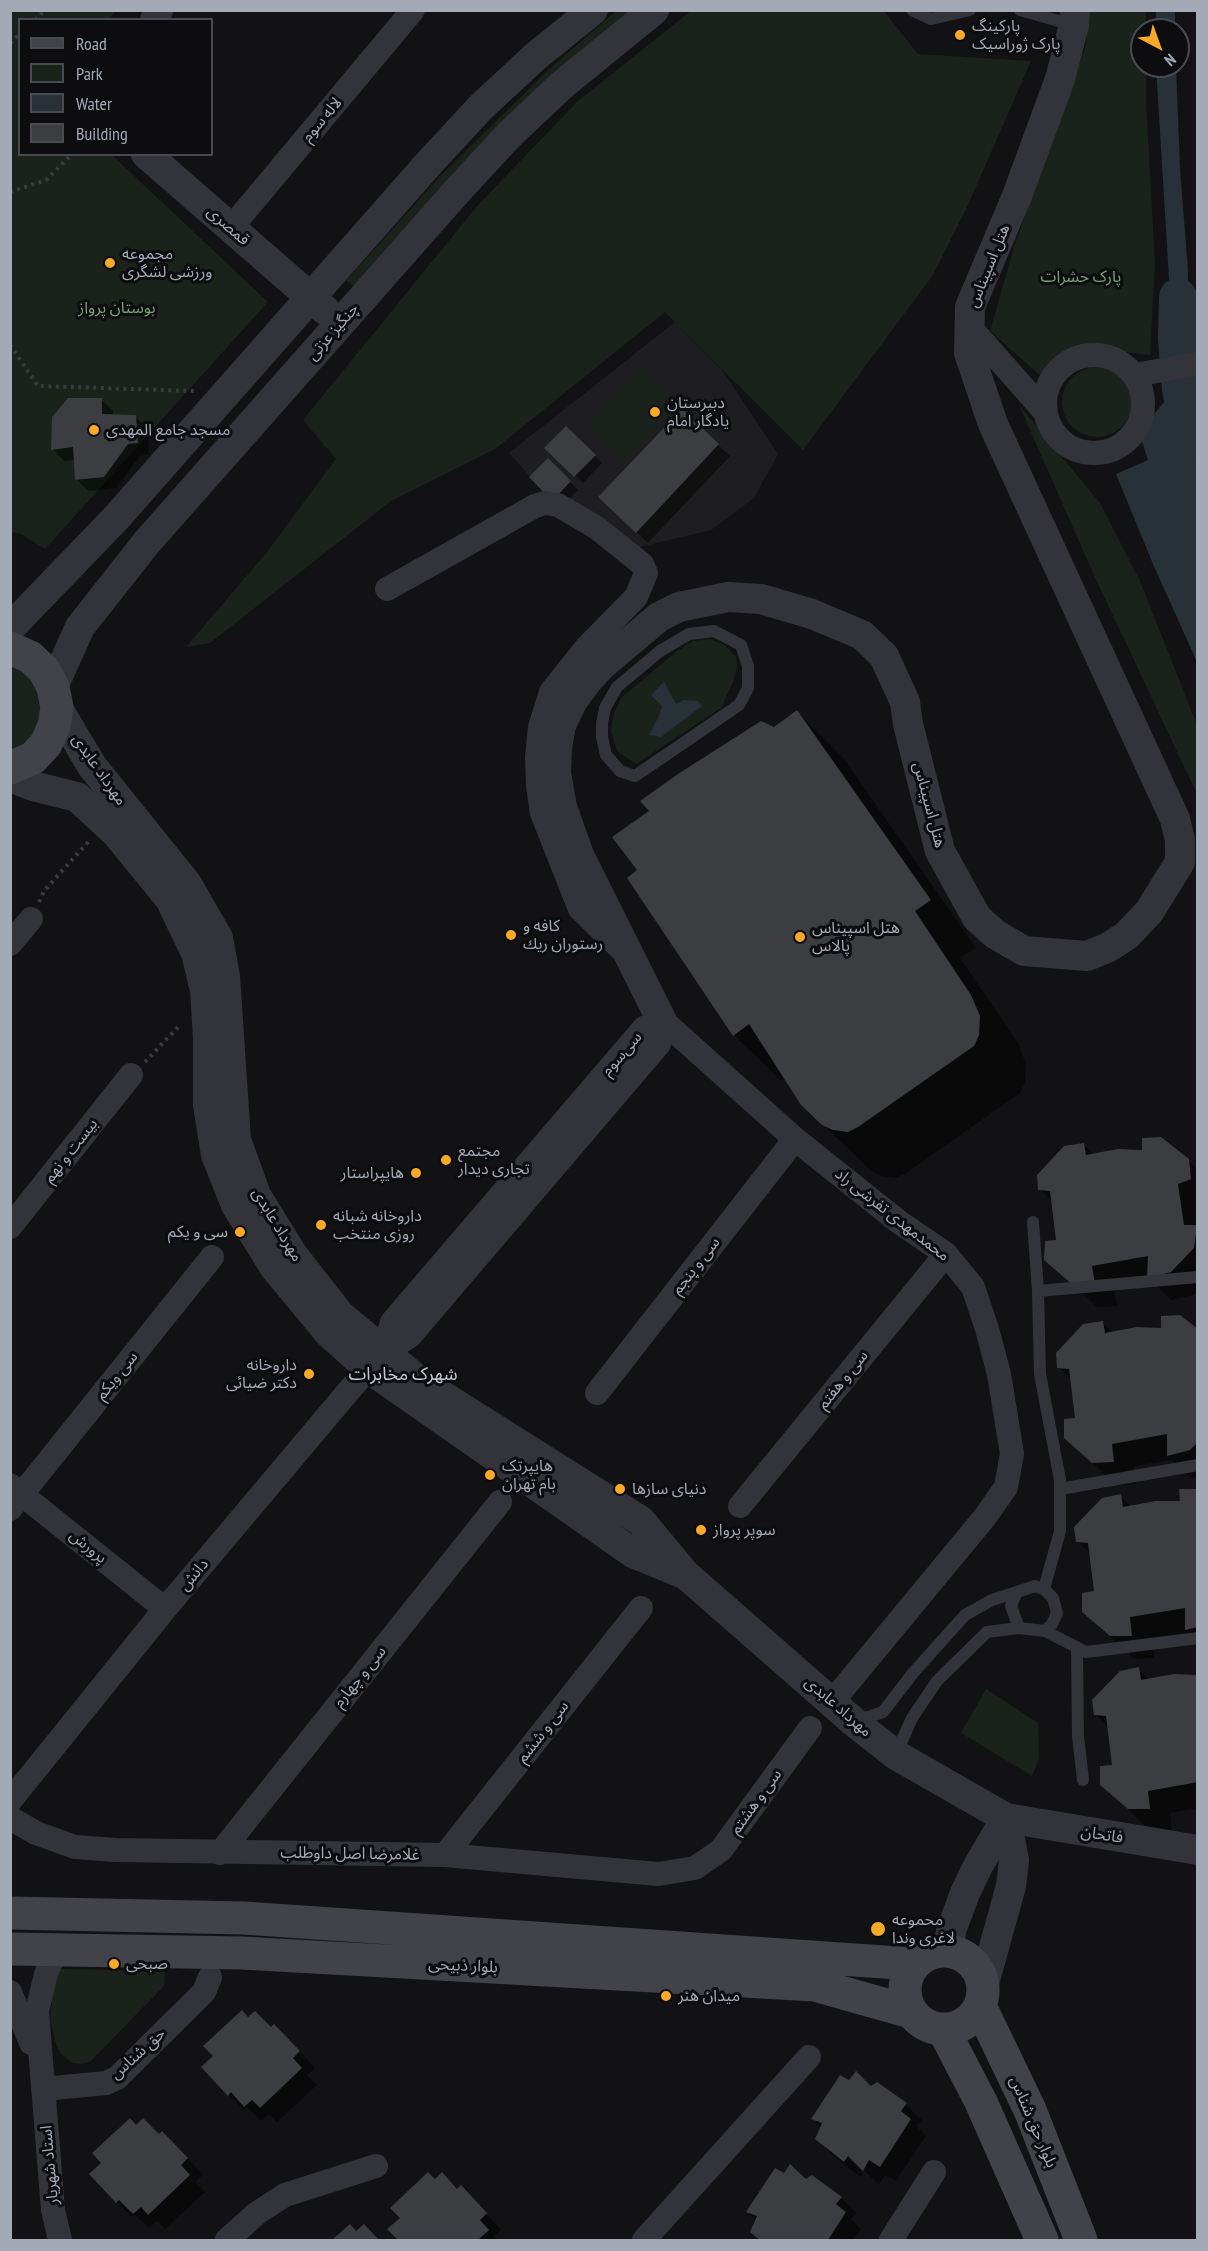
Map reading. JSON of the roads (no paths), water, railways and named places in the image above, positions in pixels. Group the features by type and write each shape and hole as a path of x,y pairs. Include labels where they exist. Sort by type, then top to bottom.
{"main road":[{"path":"10,648 30,657 44,670 55,697 54,726 46,744 33,758 10,768"},
{"name":"بلوار ذبیحی","path":"10,1912 244,1918 913,1964"},
{"name":"بلوار ذبیحی","path":"10,1949 242,1953 815,1985 911,2012"},
{"path":"947,1950 965,1956 978,1969 982,1996 971,2018 958,2026 944,2029 931,2027 919,2021 911,2012 904,1996 905,1980 913,1964 929,1953 947,1950"},
{"name":"بلوار حق شناس","path":"982,1996 1081,2241"},
{"path":"944,2029 981,2102 1042,2241"}],"street":[{"name":"لاله سوم","path":"230,229 413,10"},
{"path":"10,628 117,517 481,107 536,56 593,10"},
{"name":"چنگیز عزتی","path":"55,697 80,627 147,542 509,135 562,85 654,10"},
{"name":"هتل اسپیناس","path":"660,1019 579,855 562,807 556,773 556,747 561,725 572,702 588,680 611,674 653,640 660,617 679,607 728,597 761,599 812,614 862,635 884,656 905,702 908,724 940,850 976,918 995,934 1024,951 1087,956 1126,936 1149,912 1180,862 1180,840 1175,819 993,424 969,353 970,307 1017,196 1060,79 1068,15"},
{"name":"قمصری","path":"148,156 341,323"},
{"path":"970,327 1045,412"},
{"path":"1091,355 1107,356 1122,363 1134,375 1141,390 1143,406 1140,421 1131,435 1119,446 1105,452 1089,453 1073,448 1060,440 1050,428 1045,412 1045,397 1050,381 1060,368 1074,359 1091,355"},
{"path":"1134,375 1197,364"},
{"path":"387,589 535,506 545,503 558,505 597,528 642,564 646,573 636,597 586,648 551,692 540,727 537,758 542,813 580,909 628,956"},
{"name":"مهرداد عابدی","path":"55,697 92,766 187,884 218,938 225,976 236,1140 256,1195 293,1255 376,1361"},
{"name":"مهرداد عابدی","path":"10,777 33,786 77,797 116,833 170,899 195,952 204,990 208,1038 208,1105 216,1155 236,1206 276,1268 328,1332 376,1361 419,1381 641,1521 685,1574 854,1722 896,1755 1006,1818"},
{"path":"10,944 31,919"},
{"name":"سی‌سوم","path":"376,1361 392,1322 644,1028 660,1019"},
{"name":"محمدمهدی تفرشی راد","path":"660,1019 795,1139 898,1222 946,1254 973,1287 999,1374 1012,1454 1006,1487 985,1517 832,1702"},
{"name":"بیست و نهم","path":"10,1227 131,1075"},
{"name":"سی و پنجم","path":"597,1393 795,1139"},
{"name":"سی و هفتم","path":"740,1506 946,1254"},
{"name":"سی ویکم","path":"14,1496 212,1257"},
{"name":"دانش","path":"10,1801 165,1609 376,1361"},
{"name":"پرورش","path":"14,1496 165,1609"},
{"name":"سی و چهارم","path":"220,1853 500,1502"},
{"name":"سی و ششم","path":"445,1855 641,1608"},
{"name":"سی و هشتم","path":"694,1868 721,1850 810,1728"},
{"name":"غلامرضا اصل داوطلب","path":"10,1818 36,1833 75,1847 116,1850 445,1855 658,1874 694,1868"},
{"path":"947,1950 952,1928 965,1893 1006,1818"},
{"path":"982,1996 1011,1886 1014,1860 1006,1818"},
{"name":"فاتحان","path":"1006,1818 1197,1850"},
{"name":"استاد شهریار","path":"56,1950 46,1974 37,2011 53,2211 60,2241"},
{"name":"حق شناس","path":"43,2089 106,2083 117,2078 204,1992 210,1977"},
{"name":"استاد شهریار","path":"10,1992 29,2033 43,2089"},
{"path":"644,2241 809,2057"},
{"path":"227,2241 257,2213 285,2195 376,2166"},
{"path":"891,2241 934,2172"}],"lane":[{"path":"912,10 931,19 970,10"},
{"path":"1020,10 1068,15"},
{"path":"611,674 602,723 602,737 606,754 620,771 635,776 739,705 748,688 748,666 741,645 714,631 653,640"},
{"path":"1033,1222 1038,1291 1040,1374 1060,1489 1060,1531 1044,1588"},
{"path":"1038,1291 1197,1277"},
{"path":"1060,1489 1197,1465"},
{"path":"854,1722 883,1712 965,1615 992,1600 1035,1586 1044,1588 1053,1599 1057,1613 1052,1624 1044,1631"},
{"path":"1017,1592 1011,1606 1019,1628"},
{"path":"896,1755 912,1718 937,1681 987,1632 1019,1628 1044,1631 1086,1652 1197,1638"},
{"path":"1077,1647 1078,1736 1083,1780"}],"water":[{"path":"1156,11 1175,11 1175,18 1156,18"},
{"path":"1157,78 1176,78 1180,169 1188,270 1187,347 1165,348 1170,295"},
{"path":"1190,370 1195,384 1198,385 1197,662 1116,474 1148,460 1139,433 1172,392 1168,378"},
{"path":"664,682 676,704 683,700 698,701 702,706 661,737 649,735 662,706 651,695"}],"waterway":[{"path":"1178,297 1177,338 1181,390 1188,419 1198,439"}],"place":[{"name":"پارکینگ پارک ژوراسیک","path":"960,35"},
{"name":"مجموعه ورزشی لشگری","path":"110,263"},
{"name":"دبیرستان یادگار امام","path":"655,412"},
{"name":"مسجد جامع المهدی","path":"94,430"},
{"name":"كافه و رستوران ريك","path":"511,935"},
{"name":"هتل اسپیناس پالاس","path":"800,937"},
{"name":"مجتمع تجاری دیدار","path":"446,1160"},
{"name":"هایپراستار","path":"416,1173"},
{"name":"داروخانه شبانه روزی منتخب","path":"321,1225"},
{"name":"سی و یکم","path":"240,1232"},
{"name":"داروخانه دکتر ضیائی","path":"309,1374"},
{"name":"هایپرتک بام تهران","path":"490,1475"},
{"name":"دنیای سازها","path":"620,1489"},
{"name":"سوپر پرواز","path":"701,1530"},
{"name":"محموعه لاغری وندا","path":"878,1929"},
{"name":"صبحی","path":"114,1964"},
{"name":"میدان هنر","path":"666,1996"}],"district":[{"name":"شهرک مخابرات","path":"403,1375"}],"park label":[{"name":"پارک حشرات","path":"1081,277"},
{"name":"بوستان پرواز","path":"117,308"}]}
